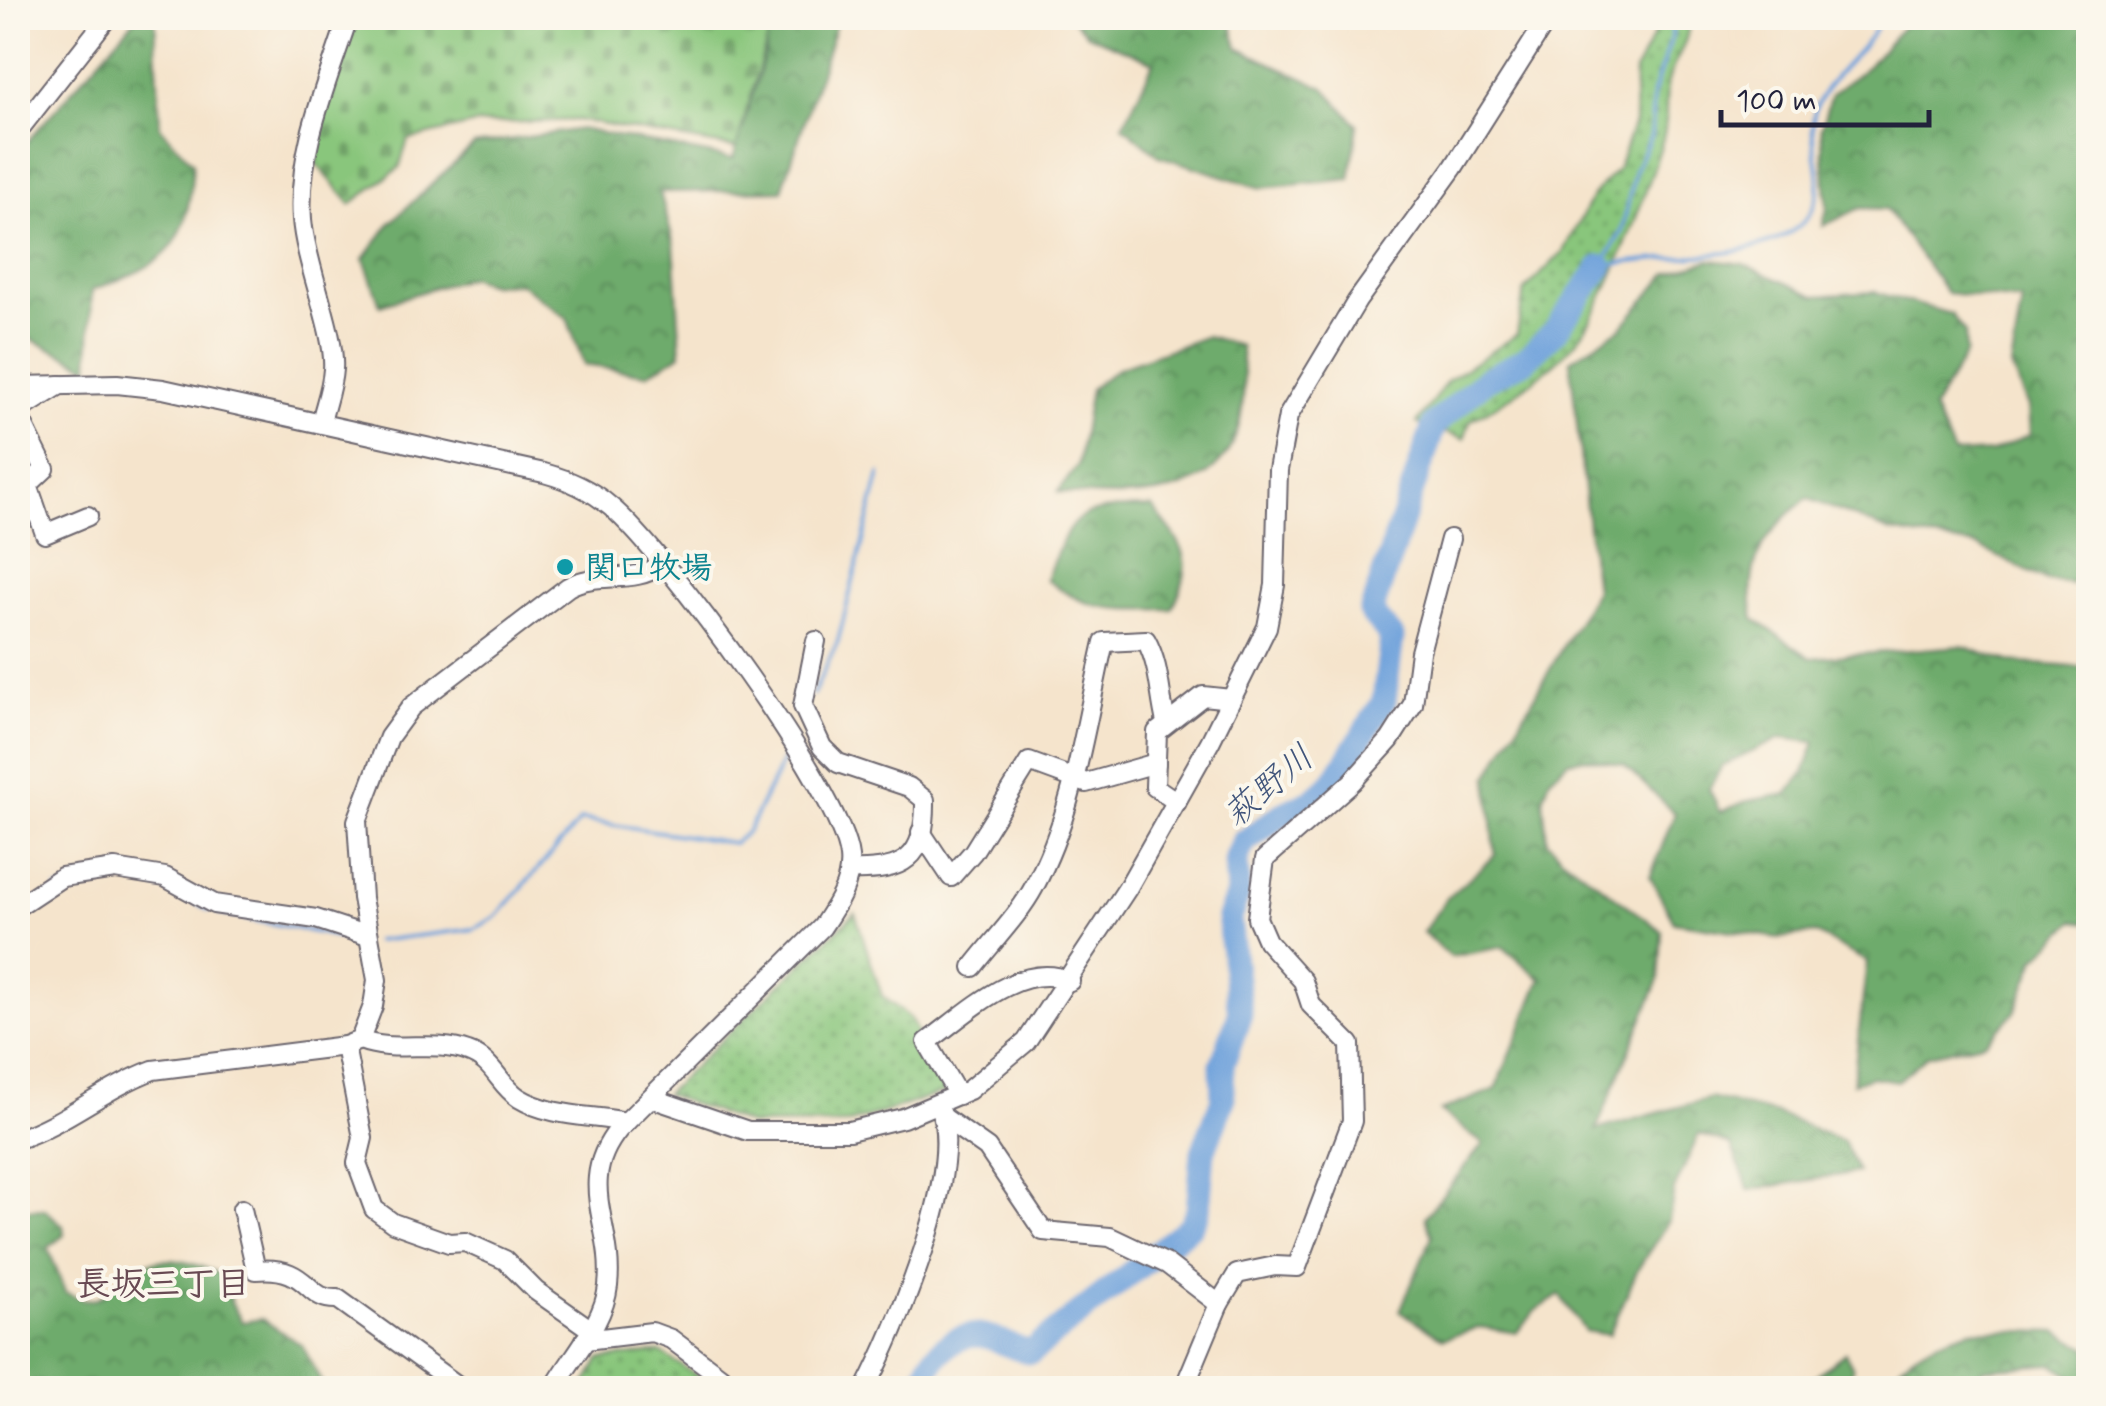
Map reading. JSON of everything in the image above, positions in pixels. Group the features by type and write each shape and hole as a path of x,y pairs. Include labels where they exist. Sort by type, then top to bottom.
{"street":[{"path":"18,131 107,18"},
{"path":"321,422 333,355 306,252 302,215 305,169 319,106 348,18"},
{"path":"651,1098 748,1131 848,1131 941,1111 1026,1042 1070,980 1176,802 1267,626 1275,585 1278,470 1288,416 1358,301 1453,168 1548,18"},
{"path":"60,385 18,412 45,468 28,485 45,534 88,516"},
{"path":"18,386 152,387 570,480 611,506 662,564 785,730 843,832 849,870 839,901 804,948 626,1122 600,1155 596,1170 609,1284 588,1334 554,1388"},
{"path":"1184,1388 1219,1304 1237,1274 1275,1266 1296,1268 1352,1121 1350,1044 1311,1005 1303,981 1267,941 1257,918 1265,860 1352,782 1390,740 1413,704 1420,652 1450,539"},
{"path":"662,564 636,576 579,580 402,717 389,737 356,821 376,992 352,1043 363,1138 356,1163 374,1209 393,1223 449,1242 465,1242 505,1260 588,1334 652,1332 670,1339 736,1388"},
{"path":"973,967 1033,890 1076,781 1104,642 1146,640 1159,663 1158,688 1166,722"},
{"path":"816,641 803,706 822,747 838,762 908,787 925,800 921,832 906,863 884,872 849,870"},
{"path":"1176,802 1155,787 1157,732 1203,696 1232,699"},
{"path":"921,832 952,877 973,852 1029,762 1086,783 1156,762"},
{"path":"18,906 62,877 115,869 165,877 214,904 316,919 369,942"},
{"path":"958,1095 927,1042 1004,988 1053,973 1070,980"},
{"path":"18,1139 43,1131 123,1081 153,1070 352,1043 452,1047 471,1052 490,1063 522,1100 568,1114 626,1122"},
{"path":"941,1111 987,1148 1043,1230 1110,1238 1167,1264 1219,1304"},
{"path":"866,1388 918,1269 943,1166 941,1111"},
{"path":"242,1209 256,1270 277,1268 296,1274 318,1295 338,1300 460,1388"}],"green space":[{"path":"136,18 155,18 160,127 193,163 190,192 180,234 158,260 92,290 89,367 18,333 18,152"},
{"path":"345,18 760,18 769,34 736,148 577,120 475,124 408,140 399,168 351,204 303,148"},
{"path":"764,18 838,18 782,190 660,192 674,245 681,354 647,374 584,365 567,318 520,283 491,284 469,277 380,305 364,259 390,223 474,145 581,129 733,159 766,50"},
{"path":"1071,18 1230,18 1238,48 1324,88 1358,125 1350,179 1261,188 1159,156 1123,126 1154,62 1087,34"},
{"path":"1652,18 1688,18 1687,34 1670,74 1664,135 1649,183 1612,276 1586,328 1538,377 1470,421 1464,439 1417,423 1447,381 1517,334 1524,291 1562,253 1594,194 1618,168 1634,123 1635,71 1655,32"},
{"path":"1910,18 2088,18 2088,585 2047,581 1977,546 1891,532 1807,498 1779,524 1760,551 1752,581 1754,619 1811,658 1961,646 2009,662 2088,668 2088,923 2074,921 2036,959 2015,1012 1986,1042 1928,1055 1898,1081 1872,1077 1853,1083 1867,962 1815,933 1779,938 1674,922 1650,877 1675,813 1624,765 1587,758 1568,761 1550,778 1543,799 1547,841 1562,857 1662,931 1659,980 1596,1130 1711,1098 1777,1114 1843,1141 1858,1172 1749,1190 1731,1145 1699,1134 1674,1190 1669,1220 1638,1269 1609,1335 1585,1331 1560,1295 1537,1310 1516,1333 1480,1327 1443,1339 1400,1311 1432,1236 1425,1217 1483,1144 1440,1111 1496,1089 1541,979 1503,947 1450,957 1423,932 1447,898 1495,855 1488,777 1595,591 1570,360 1621,328 1667,274 1710,260 1743,264 1815,296 1875,292 1951,314 1965,333 1966,353 1933,409 1954,454 1992,452 2030,435 2028,407 2011,367 2022,301 1947,293 1886,209 1860,208 1823,226 1827,208 1821,128 1831,95 1868,66","holes":["1781,738 1815,742 1804,773 1787,794 1747,801 1720,812 1709,789 1722,766"]},
{"path":"1207,336 1240,346 1243,394 1238,431 1223,458 1202,477 1174,489 1140,495 1058,492 1078,465 1090,389 1118,368"},
{"path":"1152,507 1184,554 1184,577 1172,609 1120,609 1091,604 1046,579 1064,538 1081,517 1092,512"},
{"path":"855,913 882,996 910,1018 946,1092 847,1124 750,1125 665,1094"},
{"path":"45,1209 63,1226 64,1235 48,1248 65,1292 96,1299 133,1270 157,1261 204,1267 226,1277 231,1303 242,1322 262,1319 302,1345 325,1388 18,1388 18,1210"},
{"path":"1970,1330 2057,1332 2088,1348 2088,1387 2052,1364 1983,1369 1972,1388 1886,1388 1910,1357"},
{"path":"660,1352 717,1388 584,1388 600,1359"},
{"path":"1845,1353 1853,1368 1846,1388 1800,1388"}],"waterway":[{"path":"1601,267 1622,231 1635,170 1651,135 1653,93 1672,36 1672,18"},
{"path":"1601,267 1754,247 1782,237 1803,222 1818,189 1815,110 1829,85 1881,18"},
{"name":"萩野川","path":"924,1388 935,1357 962,1338 984,1336 1031,1352 1190,1226 1198,1211 1203,1152 1223,1100 1222,1065 1240,1014 1229,918 1238,894 1236,859 1244,842 1281,815 1313,800 1333,783 1384,701 1392,637 1371,613 1434,425 1485,380 1525,360 1555,331 1601,267"},
{"path":"813,694 838,641 880,474"},
{"path":"375,941 474,929 496,917 581,820 734,843 748,831 789,748"},
{"path":"57,890 121,878"},
{"path":"145,883 174,891"},
{"path":"18,919 49,896"},
{"path":"183,896 209,910"},
{"path":"218,913 360,941"}],"place":[{"name":"関口牧場","path":"565,567"}],"district":[{"name":"長坂三丁目","path":"163,1283"}]}
